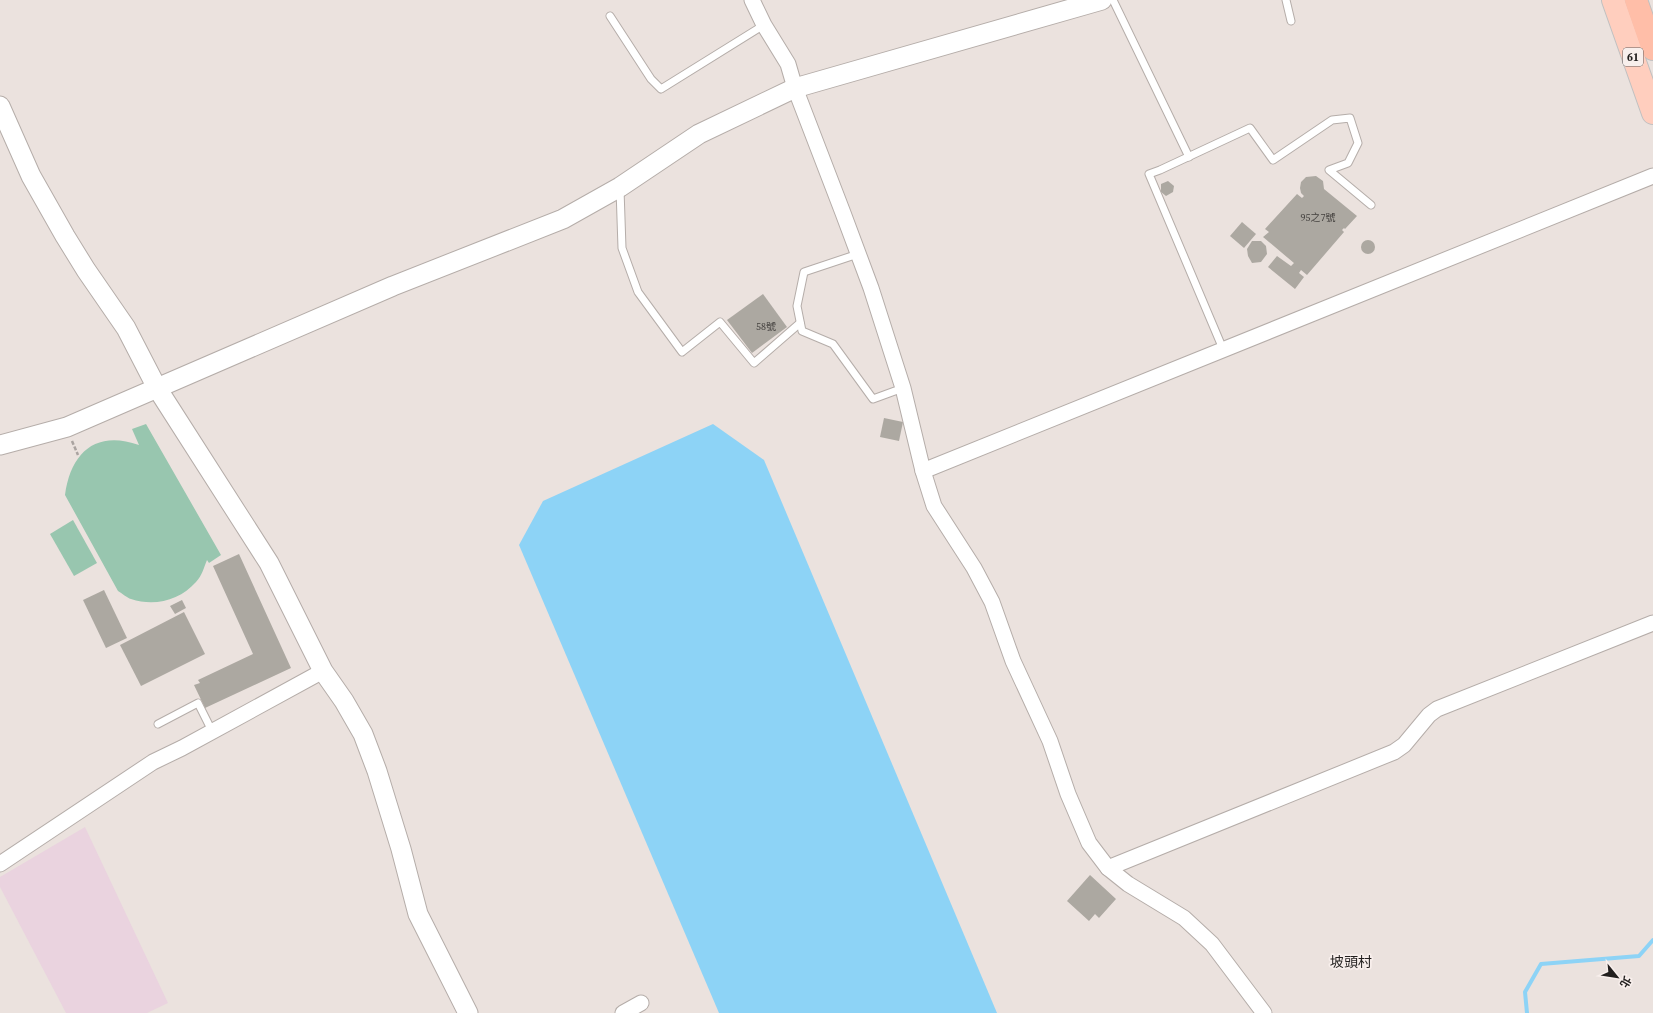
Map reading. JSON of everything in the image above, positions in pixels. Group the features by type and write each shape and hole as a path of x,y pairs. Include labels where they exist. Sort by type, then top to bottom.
{"highway":[{"name":"61","path":"1636,0 1653,49"}],"main road":[{"name":"61","path":"1614,0 1653,113"}],"street":[{"path":"752,0 764,25 788,64 795,88 858,254 903,388 923,471 934,506 974,568 992,602 1013,661 1050,741 1068,794 1089,843 1108,868 1128,884 1184,918 1212,944 1264,1013"},
{"path":"0,445 67,427 393,286 564,219 620,187 700,134 795,88 1102,0"},
{"path":"0,106 32,176 65,236 86,270 126,328 157,388 269,563 323,671 344,701 363,734 379,778 401,849 418,914 468,1013"},
{"path":"923,471 1653,176"},
{"path":"1108,868 1394,752 1404,745 1429,715 1437,709 1653,623"},
{"path":"0,864 153,762 323,671"},
{"path":"623,1013 641,1003"}],"lane":[{"path":"1113,0 1189,157"},
{"path":"1286,0 1292,21"},
{"path":"610,16 651,79 661,89 764,25"},
{"path":"1222,349 1149,174 1250,128 1273,160 1332,120 1350,118 1358,143 1348,163 1329,170 1371,205"},
{"path":"620,187 622,248 638,292 682,352 720,322 754,363 800,323"},
{"path":"858,254 804,272 797,306 802,331 833,344 873,399 903,388"},
{"path":"158,724 198,703 212,731"}],"shaded area":[{"path":"85,827 168,1003 147,1013 66,1013 0,887 0,877"}],"green space":[{"path":"146,424 221,555 209,563 207,560 200,577 190,588 175,597 158,602 131,599 118,591 65,495 68,480 73,467 80,456 88,448 98,443 110,440 124,441 139,445 132,429"},
{"path":"73,520 97,563 74,576 50,534"}],"water":[{"path":"713,424 764,460 997,1013 719,1013 519,545 543,501"}],"building":[{"path":"1316,176 1323,181 1324,189 1357,216 1345,229 1344,228 1342,230 1344,232 1307,275 1301,270 1299,273 1304,277 1295,289 1268,267 1277,256 1291,266 1294,263 1263,237 1269,232 1265,229 1297,194 1302,198 1304,196 1301,193 1301,182 1306,177"},
{"path":"1168,181 1174,186 1173,192 1166,196 1161,192 1161,184"},
{"path":"1242,222 1256,234 1244,248 1230,236"},
{"path":"1365,240 1371,240 1375,244 1375,250 1371,254 1365,254 1361,250 1361,244"},
{"path":"1252,241 1261,241 1266,246 1267,254 1261,262 1252,263 1248,256 1247,249"},
{"path":"763,294 787,327 752,353 727,320"},
{"path":"884,418 903,422 899,441 880,437"},
{"path":"239,554 291,668 205,708 194,685 200,683 198,680 253,654 213,566"},
{"path":"104,590 127,638 106,648 83,600"},
{"path":"182,600 186,608 175,614 170,606"},
{"path":"184,612 205,654 141,686 120,645"},
{"path":"1090,875 1116,899 1099,918 1095,914 1089,921 1067,901"}],"waterway":[{"path":"1527,1013 1525,992 1541,964 1639,956 1653,940"}],"district":[{"name":"坡頭村","path":"1351,962"}]}
